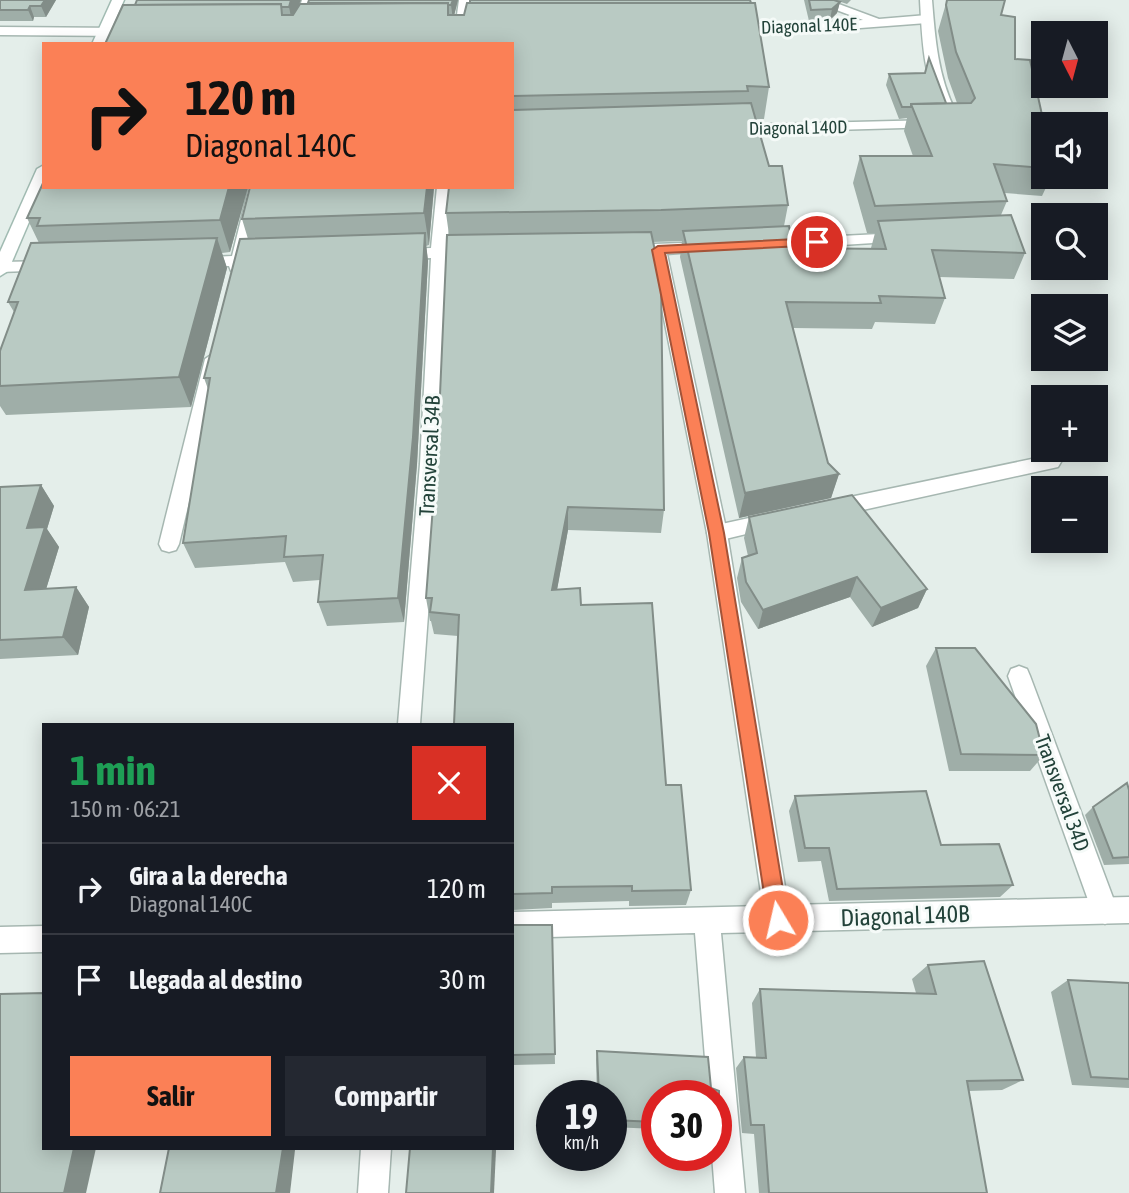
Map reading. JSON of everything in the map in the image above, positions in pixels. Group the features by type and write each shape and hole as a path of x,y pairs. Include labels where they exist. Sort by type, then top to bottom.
{"street":[{"path":"100,38 118,0"},
{"path":"297,34 308,0"},
{"path":"459,42 465,0"},
{"path":"816,0 883,23"},
{"path":"926,0 927,19"},
{"name":"Diagonal 140E","path":"710,28 807,28 927,19"},
{"name":"Diagonal 140D","path":"721,130 957,124 943,101 927,19"},
{"path":"0,32 100,38 145,32"},
{"path":"42,174 1,269 71,265"},
{"path":"232,288 256,189"},
{"name":"Transversal 34B","path":"409,723 424,555 437,253 445,189"},
{"path":"617,250 920,237"},
{"path":"658,250 716,533 778,920"},
{"path":"384,255 492,252"},
{"path":"183,262 278,259"},
{"path":"169,544 219,342"},
{"path":"716,533 1046,462"},
{"name":"Transversal 34D","path":"1019,676 1117,911"},
{"name":"Diagonal 140B","path":"514,925 1117,911"},
{"path":"707,921 730,1193"},
{"path":"0,940 42,939"},
{"path":"373,1193 376,1150"}],"building":[{"path":"0,0 45,0 41,6 30,6 28,10 0,10"},
{"path":"137,0 291,0 289,7 281,7 281,4 135,5"},
{"path":"309,0 453,0 451,5 448,5 308,3"},
{"path":"470,0 750,0 751,3 470,3"},
{"path":"809,0 840,2 832,9 811,10"},
{"path":"947,0 1005,0 1001,15 1015,17 1015,59 1030,60 1031,98 1038,98 1041,112 1031,112 1031,167 994,164 1007,201 875,206 860,156 932,156 911,104 971,103 975,98 956,52"},
{"path":"448,3 448,15 464,15 467,3 755,3 769,87 747,86 748,91 514,96 514,42 106,42 123,5 281,4 282,15 293,15 300,4"},
{"path":"929,58 946,103 911,104 911,107 902,107 889,74 925,73"},
{"path":"751,103 769,166 782,166 788,205 446,213 449,189 514,189 514,110"},
{"path":"42,185 42,189 228,189 220,220 37,226 40,218 27,218"},
{"path":"250,189 427,189 424,213 242,219"},
{"path":"1011,215 1025,253 932,250 945,298 879,296 881,303 786,302 828,463 839,474 745,493 683,231 789,226 793,248 886,249 878,221"},
{"path":"651,232 661,279 664,510 568,507 552,590 580,588 581,605 652,603 666,785 681,785 691,890 632,891 632,886 552,887 552,893 514,894 514,723 454,723 459,615 430,612 432,598 426,598 438,440 447,235"},
{"path":"425,233 413,437 398,598 318,602 323,555 284,557 286,536 183,543 210,378 204,378 240,239"},
{"path":"217,238 179,377 0,386 0,351 18,302 8,302 31,243"},
{"path":"41,485 27,528 45,527 25,590 76,587 63,637 0,640 0,487"},
{"path":"852,495 927,589 881,608 857,577 763,610 746,582 742,558 757,553 749,517"},
{"path":"936,648 975,648 1036,724 1044,755 961,754"},
{"path":"1127,783 1129,857 1113,858 1093,807"},
{"path":"926,791 941,845 999,844 1013,885 837,889 829,848 805,848 795,796"},
{"path":"514,925 552,925 555,1054 514,1055"},
{"path":"984,961 1023,1080 967,1081 987,1193 769,1193 764,1125 751,1125 744,1057 766,1058 760,989 936,994 928,965"},
{"path":"1068,980 1129,983 1129,1079 1091,1077"},
{"path":"42,993 42,1150 74,1150 64,1193 0,1193 0,994"},
{"path":"597,1051 708,1057 710,1080 641,1080 641,1121 627,1121 627,1080 598,1080"},
{"path":"169,1150 283,1150 276,1193 160,1193"},
{"path":"410,1150 493,1150 491,1193 406,1193"}],"route":[{"path":"778,920 716,533 658,250 817,242"}]}
